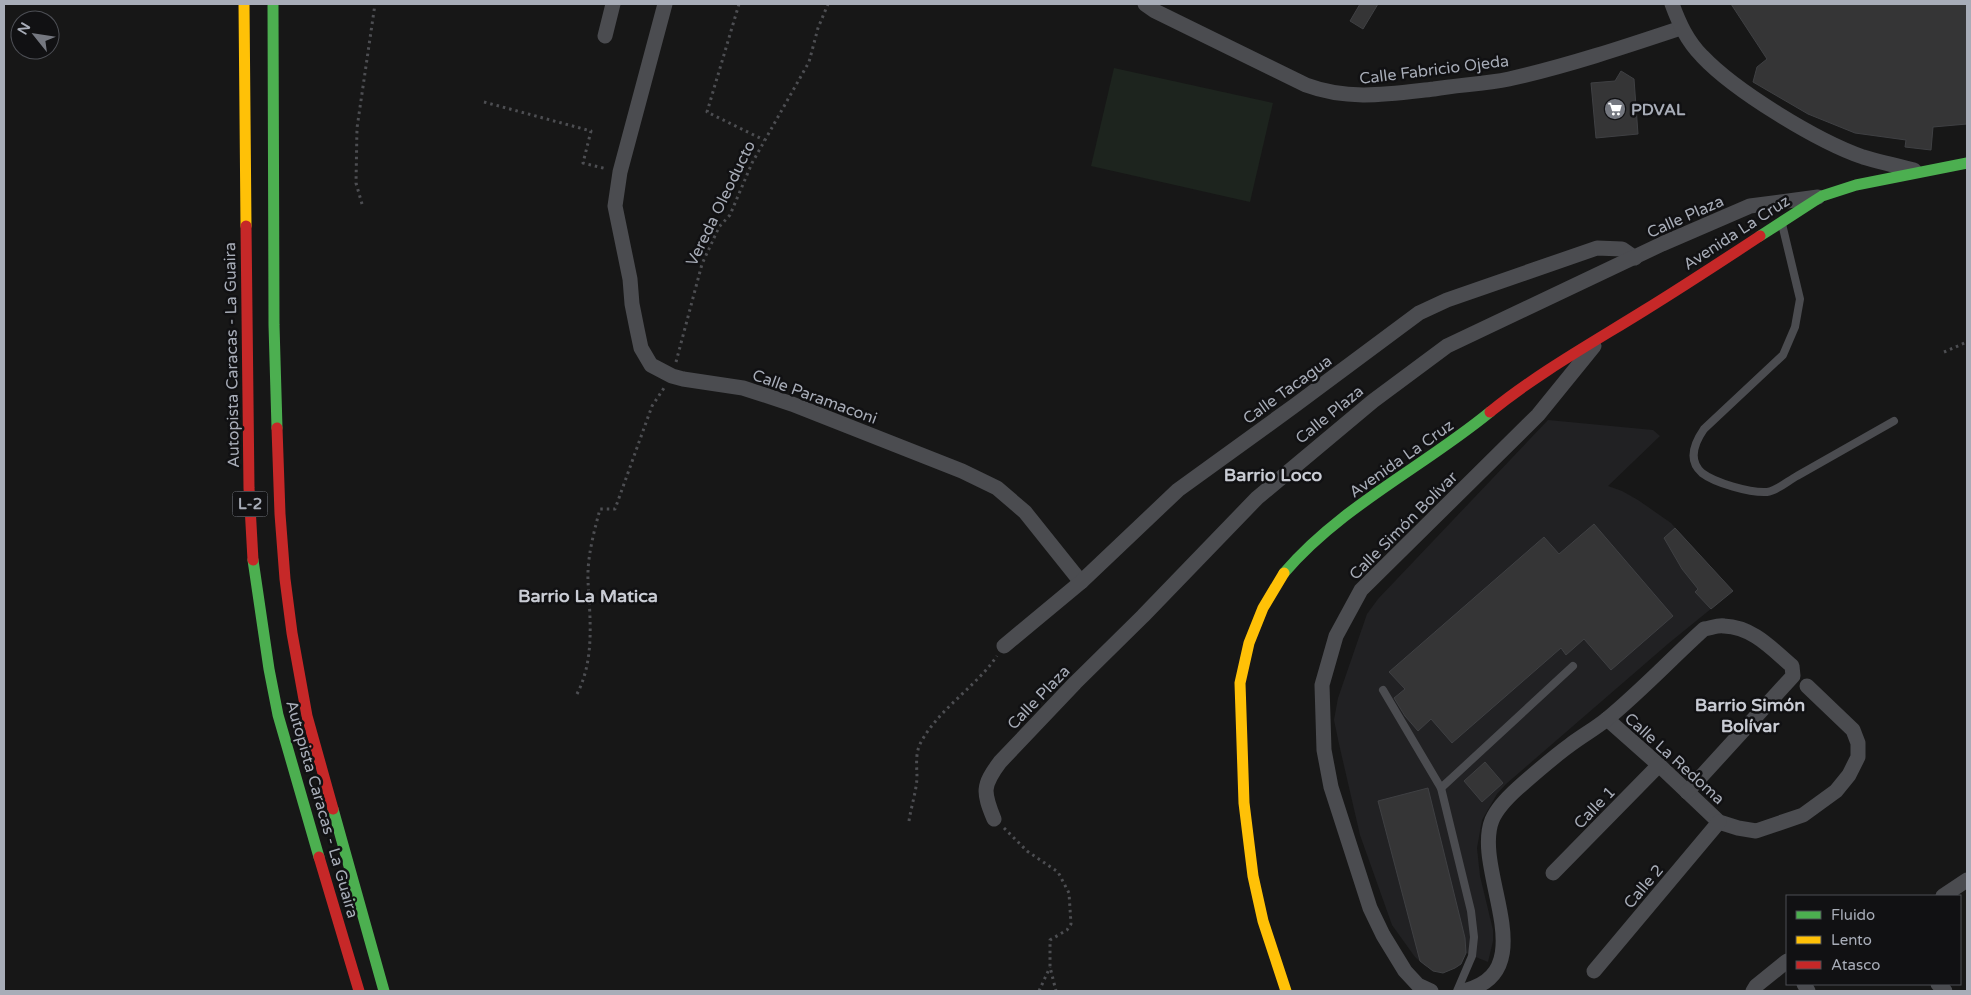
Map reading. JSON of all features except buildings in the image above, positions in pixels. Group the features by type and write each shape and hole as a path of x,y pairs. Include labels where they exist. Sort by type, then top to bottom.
{"main road":[{"name":"Autopista Caracas - La Guaira","path":"244,4 249,488 252,550 269,669 278,715 359,991"},
{"name":"Autopista Caracas - La Guaira","path":"274,4 274,325 280,514 285,579 292,634 307,716 384,991"},
{"name":"Avenida La Cruz","path":"1286,991 1263,922 1253,876 1244,793 1240,682 1250,643 1263,608 1282,574 1301,553 1329,530 1391,483 1466,432 1510,396 1568,356 1645,310 1822,196 1856,185 1967,162"}],"street":[{"path":"605,36 613,4"},
{"name":"Calle Paramaconi","path":"665,4 620,172 615,206 630,279 632,304 641,348 651,365 672,376 743,388 792,404 953,467 997,488 1025,512 1080,582"},
{"name":"Calle Fabricio Ojeda","path":"1145,4 1156,12 1306,85 1324,92 1357,96 1398,93 1508,79 1620,49 1681,28"},
{"path":"1672,4 1681,28 1702,56 1735,84 1814,134 1862,156 1918,172"},
{"name":"Calle Plaza","path":"994,819 985,797 990,776 1000,762 1075,682 1271,486 1373,401 1447,346 1635,258 1750,206 1822,196"},
{"name":"Calle Tacagua","path":"1004,646 1080,582 1178,490 1419,313 1447,300 1597,248 1611,247 1622,249 1635,258"},
{"name":"Calle Simón Bolívar","path":"1431,991 1418,985 1405,971 1383,936 1370,908 1331,787 1324,750 1322,684 1336,636 1362,590 1538,415 1602,336"},
{"path":"1464,991 1475,988 1493,975 1503,951 1503,922 1487,845 1488,830 1493,818 1506,800 1534,774 1607,719 1704,629 1724,626 1745,629 1762,639 1792,666 1792,676 1687,792"},
{"path":"1719,822 1756,831 1803,815 1836,791 1849,775 1858,757 1858,744 1853,730 1807,686"},
{"name":"Calle La Redoma","path":"1607,719 1719,822"},
{"name":"Calle 1","path":"1554,873 1659,765"},
{"name":"Calle 2","path":"1594,972 1719,822"},
{"path":"1944,895 1967,880"},
{"path":"1753,991 1756,986 1786,962"}],"lane":[{"path":"1781,222 1800,299 1795,327 1783,355 1704,429 1697,439 1693,450 1693,459 1697,468 1704,474 1741,490 1769,492 1894,421"},
{"path":"1441,788 1573,666"},
{"path":"1383,690 1441,788 1471,911 1474,936 1472,956 1457,991"}],"path":[{"path":"362,204 356,183 357,128 375,4"},
{"path":"739,4 707,112 764,140"},
{"name":"Vereda Oleoducto","path":"577,694 585,678 590,654 588,580 592,543 600,509 615,509 652,406 672,376 702,264 719,227 730,215 764,140 809,62 818,28 828,4"},
{"path":"484,102 591,131 583,163 620,172"},
{"path":"1944,352 1967,342"},
{"path":"909,820 916,779 916,756 920,745 937,720 987,670 1004,646"},
{"path":"994,819 1027,851 1058,872 1069,893 1071,924 1067,930 1050,940 1050,967 1056,991"},
{"path":"1039,991 1050,967"}],"shaded area":[{"path":"1114,68 1273,103 1250,202 1091,166"},
{"path":"1548,420 1653,430 1660,436 1608,486 1638,500 1671,523 1733,591 1669,643 1506,784 1497,794 1482,820 1477,848 1480,876 1493,930 1493,941 1488,962 1466,953 1461,964 1443,973 1425,966 1415,957 1392,925 1360,835 1334,720 1338,698 1367,614 1378,599"}],"traffic: fast":[{"path":"273,4 274,325 277,428"},
{"path":"1760,236 1822,196 1856,185 1967,163"},
{"path":"1284,573 1306,549 1330,528 1490,412"},
{"path":"253,560 269,669 278,715 319,857"},
{"path":"333,809 384,991"}],"traffic: slow":[{"path":"244,4 246,226"},
{"path":"1284,573 1263,608 1249,643 1240,683 1244,803 1253,876 1263,921 1286,991"}],"traffic: jam":[{"path":"246,226 249,488 253,560"},
{"path":"1490,412 1546,371 1760,236"},
{"path":"277,428 280,514 285,579 292,633 307,716 333,809"},
{"path":"319,857 359,991"}],"place":[{"name":"PDVAL","path":"1615,109"}],"district":[{"name":"Barrio Loco","path":"1273,475"},
{"name":"Barrio La Matica","path":"588,596"},
{"name":"Barrio Simón Bolívar","path":"1750,715"}]}
